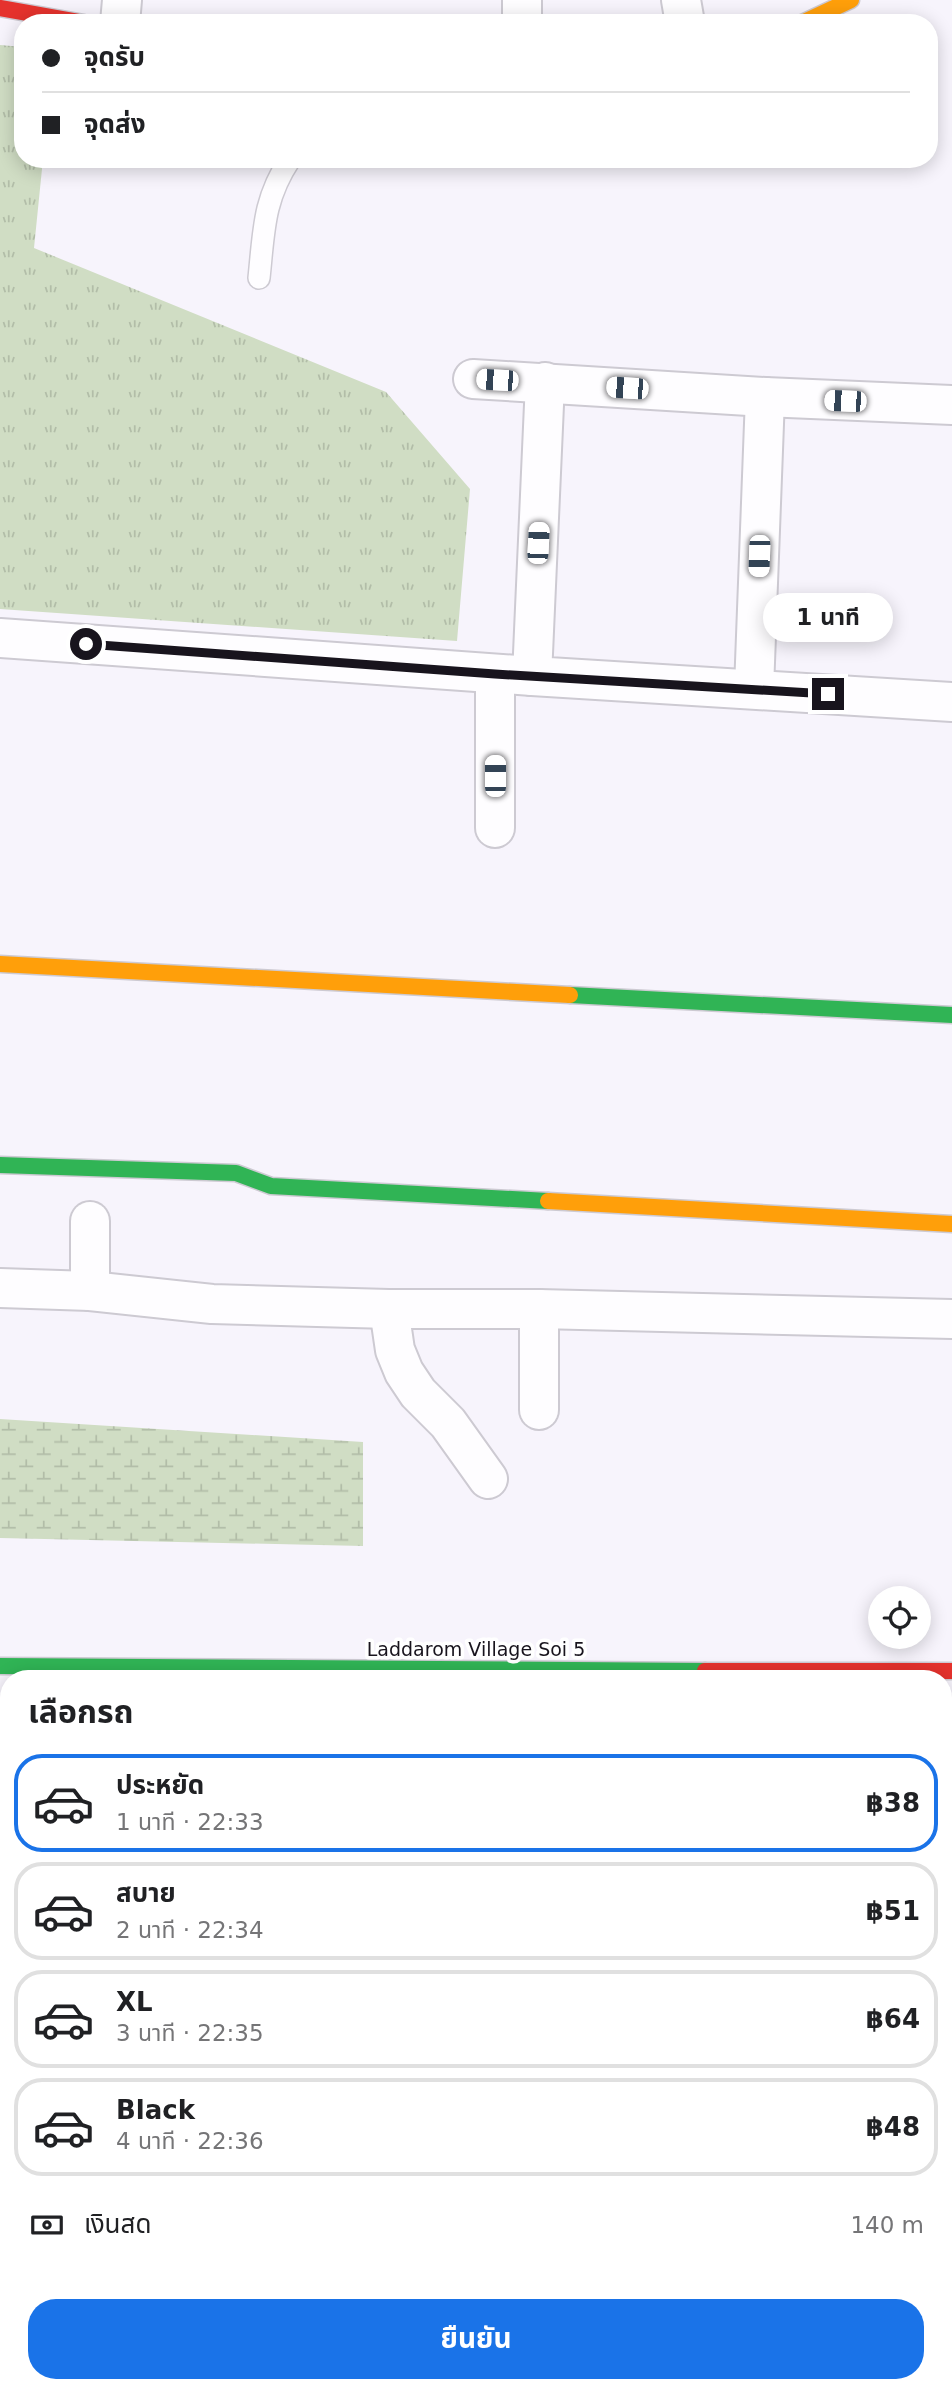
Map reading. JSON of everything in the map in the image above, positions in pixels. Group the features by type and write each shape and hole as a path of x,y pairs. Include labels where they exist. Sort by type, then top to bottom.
{"street":[{"path":"821,14 851,0"},
{"path":"0,8 34,14"},
{"path":"473,379 765,397 952,405"},
{"path":"532,676 545,382"},
{"path":"754,689 765,397"},
{"path":"0,638 495,674 952,702"},
{"path":"495,674 495,828"},
{"path":"0,964 952,1014"},
{"path":"0,1165 236,1173 244,1174 260,1185 271,1186 952,1224"},
{"path":"90,1221 90,1291"},
{"path":"0,1288 90,1291 212,1304 952,1319"},
{"path":"389,1309 395,1350 404,1372 418,1393 448,1423 488,1479"},
{"path":"539,1309 539,1410"}],"lane":[{"path":"259,278 267,205 284,168"}],"green space":[{"path":"0,45 14,46 14,168 42,168 34,248 386,392 470,489 457,641 0,609"},
{"path":"0,1419 363,1442 363,1546 0,1538"}],"traffic: fast":[{"path":"570,995 952,1015"},
{"path":"0,1165 236,1173 271,1186 548,1201"},
{"path":"0,1666 564,1670"}],"traffic: slow":[{"path":"821,14 851,0"},
{"path":"0,964 570,995"},
{"path":"548,1201 952,1224"}],"traffic: jam":[{"path":"0,8 34,14"}],"route":[{"path":"86,644 495,674 828,694"}]}
